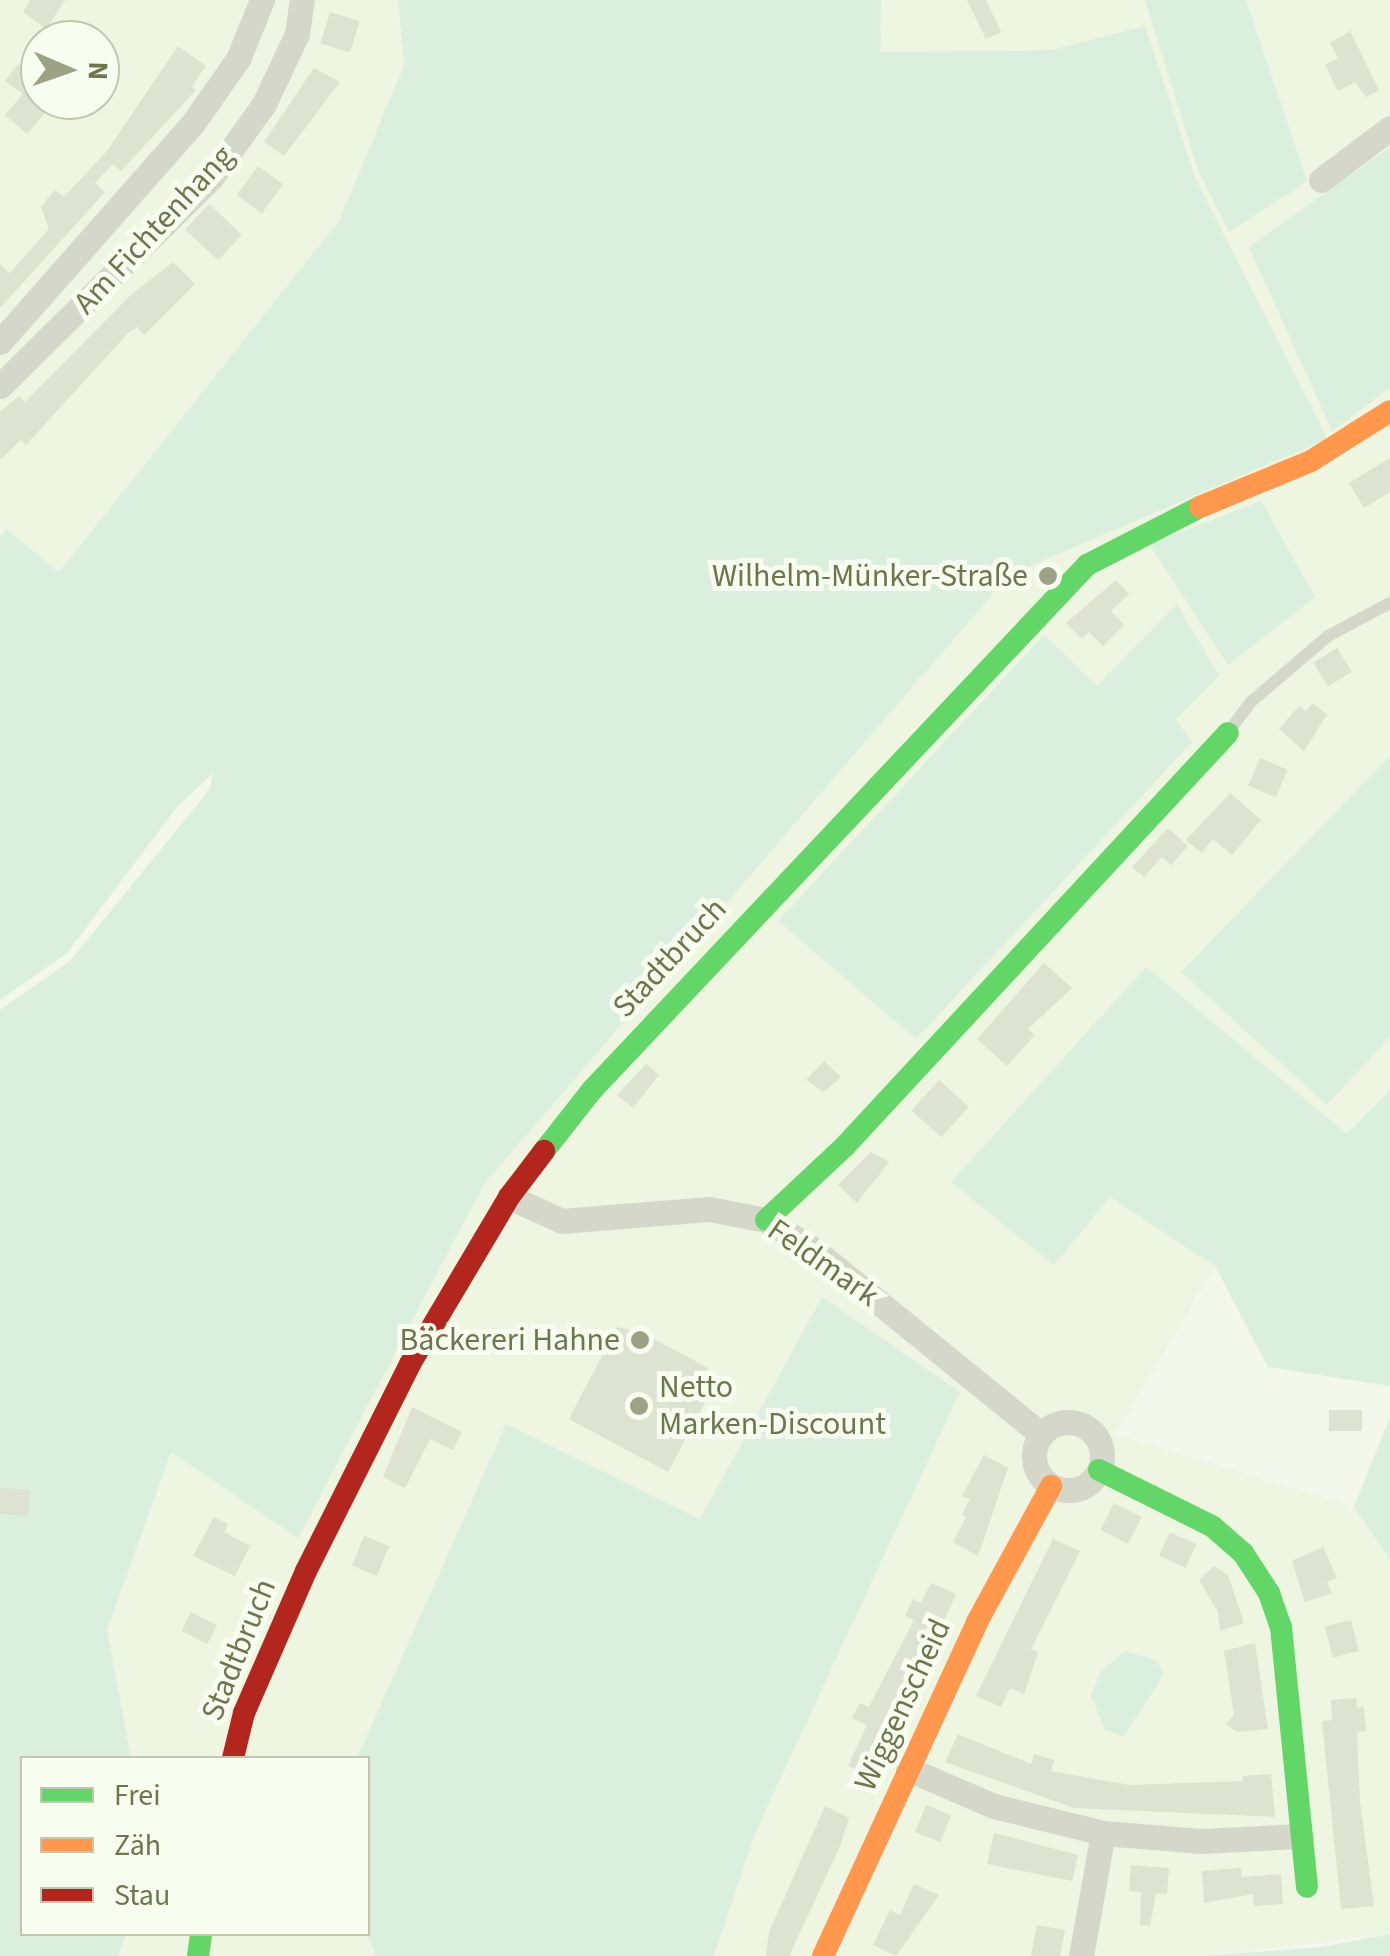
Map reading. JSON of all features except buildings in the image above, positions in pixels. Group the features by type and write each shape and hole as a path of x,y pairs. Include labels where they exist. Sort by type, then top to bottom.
{"street":[{"name":"Am Fichtenhang","path":"0,342 192,123 238,59 262,0"},
{"name":"Am Fichtenhang","path":"0,386 211,178 264,104 297,34 302,0"},
{"path":"1321,180 1390,128"},
{"name":"Stadtbruch","path":"234,1756 244,1713 317,1546 460,1274 509,1197 592,1090 1087,565 1154,526 1322,456 1390,411"},
{"path":"766,1220 845,1146 1228,733"},
{"name":"Feldmark","path":"509,1197 562,1221 709,1209 766,1220 813,1249 1041,1434"},
{"path":"1060,1422 1083,1425 1102,1449 1099,1470 1072,1490 1050,1486 1035,1468 1041,1434 1060,1422"},
{"path":"1099,1470 1212,1526 1256,1569 1281,1627 1307,1887"},
{"name":"Wiggenscheid","path":"823,1956 1021,1533 1050,1486"},
{"path":"908,1768 994,1806 1103,1833 1202,1841 1301,1836"},
{"path":"1081,1956 1103,1833"}],"lane":[{"path":"1228,733 1252,701 1328,636 1390,603"}],"shaded area":[{"path":"0,0 398,0 404,65 339,221 58,573 6,530 0,538"},
{"path":"398,0 881,0 880,52 1052,50 1145,26 1195,177 1327,439 1009,575 484,1184 298,1538 171,1452 107,1630 131,1756 20,1756 20,1936 125,1936 118,1956 0,1956 0,1010 70,961 210,789 212,774 177,807 67,953 0,1000 0,538 6,529 59,572 339,221 404,65"},
{"path":"881,0 1390,0 1390,1090 1347,1134 1146,967 1110,1197 1215,1266 1115,1434 1354,1507 1390,1560 1390,1934 1200,1956 714,1956 756,1831 822,1297 700,1519 506,1424 358,1756 131,1756 107,1631 171,1452 298,1537 484,1184 1009,575 1326,439 1195,177 1145,27 1052,50 879,52"},
{"path":"1145,0 1246,0 1307,181 1229,232 1198,170"},
{"path":"1390,147 1390,388 1332,431 1249,247"},
{"path":"1261,501 1315,597 1228,665 1149,544"},
{"path":"1177,604 1219,676 1176,719 1192,742 916,1039 778,921 1044,635 1097,686"},
{"path":"1390,756 1390,1037 1327,1105 1181,972"},
{"path":"1146,967 1347,1134 1390,1090 1390,1386 1268,1367 1215,1266 1110,1197 1054,1265 951,1182"},
{"path":"822,1297 960,1392 756,1831 714,1956 376,1956 368,1936 370,1756 358,1756 506,1424 700,1519"},
{"path":"1390,1417 1390,1560 1354,1507"},
{"path":"1126,1651 1156,1660 1164,1674 1124,1736 1105,1730 1091,1696 1101,1671"},
{"path":"1390,1934 1390,1956 1200,1956 1322,1947"},
{"path":"125,1936 368,1936 379,1950 376,1956 118,1956"}],"traffic: fast":[{"path":"544,1151 592,1090 1087,565 1200,507"},
{"path":"766,1220 845,1146 1228,733"},
{"path":"1099,1470 1212,1526 1243,1553 1269,1593 1281,1627 1307,1887"},
{"path":"198,1956 201,1936"}],"traffic: slow":[{"path":"1200,507 1311,461 1390,411"},
{"path":"823,1956 977,1622 1051,1486"}],"traffic: jam":[{"path":"233,1756 244,1713 306,1571 410,1364 509,1197 544,1151"}],"place":[{"name":"Wilhelm-Münker-Straße","path":"1048,576"},
{"name":"Bäckereri Hahne","path":"640,1340"},
{"name":"Netto Marken-Discount","path":"639,1406"}]}
